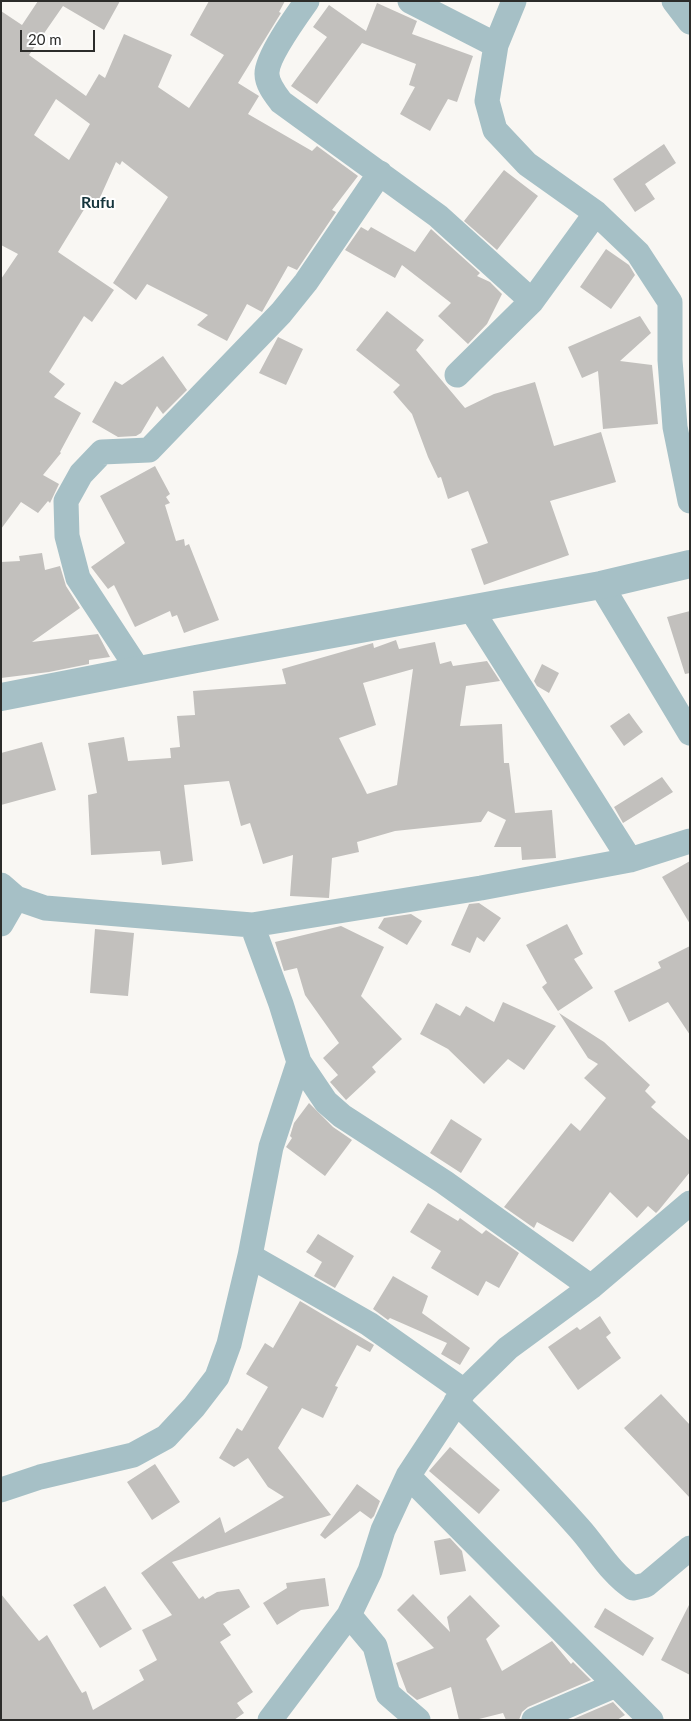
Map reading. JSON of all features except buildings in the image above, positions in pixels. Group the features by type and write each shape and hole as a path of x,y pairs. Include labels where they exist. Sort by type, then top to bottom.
{"street":[{"path":"306,1 284,36 267,69 268,80 281,102 438,216 532,301"},
{"path":"410,1 496,45"},
{"path":"514,1 496,45 487,101 495,130 527,164 596,213 638,253 680,300 670,360 675,427 690,501"},
{"path":"674,1 690,22"},
{"path":"139,671 78,578 67,536 66,500 81,474 102,452 149,450 281,313 306,282 380,173"},
{"path":"457,375 532,301 596,213"},
{"path":"1,697 601,585 690,564"},
{"path":"601,585 690,733"},
{"path":"471,609 630,860"},
{"path":"1,924 9,891 45,908 252,925 481,888 630,860 690,841"},
{"path":"252,925 281,1004 299,1062 326,1102 342,1116 444,1182 590,1286"},
{"path":"1,1490 40,1477 133,1455 166,1437 194,1407 217,1377 229,1344 250,1256 271,1147 299,1062"},
{"path":"270,1720 349,1615 370,1571 383,1530 408,1476 460,1396 508,1348 590,1286 690,1204"},
{"path":"250,1256 368,1324 460,1396 583,1532 621,1580 632,1588 646,1585 690,1548"},
{"path":"408,1476 651,1720"},
{"path":"349,1615 375,1646 388,1694 418,1720"},
{"path":"534,1720 616,1686"}],"district":[{"name":"Rufu","path":"98,203"}]}
